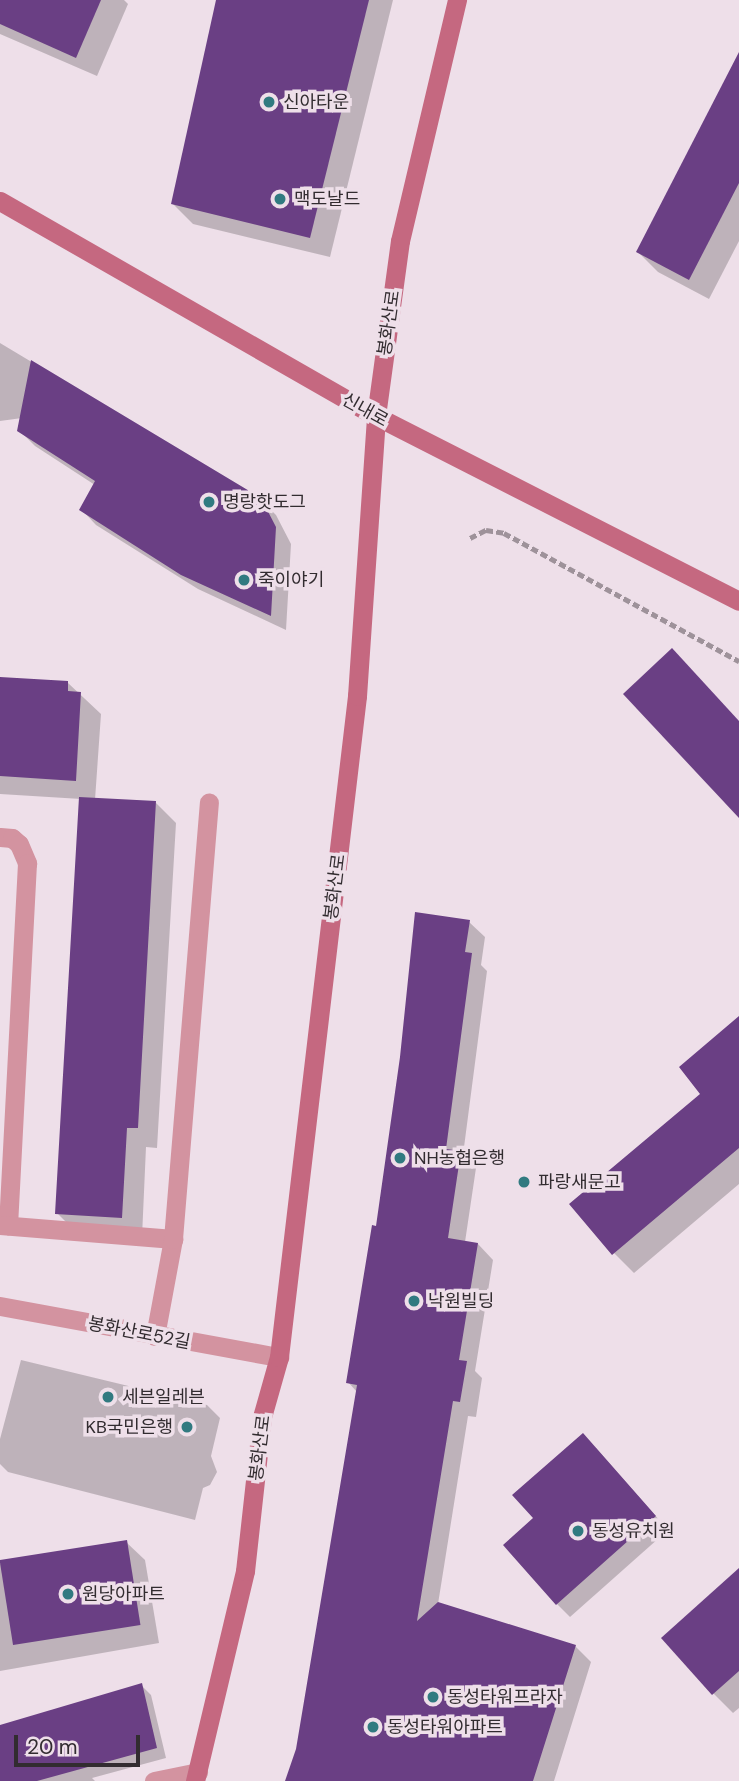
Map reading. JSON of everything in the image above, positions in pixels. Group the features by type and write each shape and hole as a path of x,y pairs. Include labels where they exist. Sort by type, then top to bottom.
{"main road":[{"name":"봉화산로","path":"196,1776 245,1571 262,1417 279,1357 357,696 376,416 400,241 457,0"},
{"name":"신내로","path":"0,201 376,416 739,601"}],"street":[{"path":"155,1336 173,1239 209,802"},
{"path":"0,836 12,838 19,844 27,863 4,1226 173,1239"},
{"name":"봉화산로52길","path":"0,1306 279,1357"},
{"name":"봉화산로","path":"154,1781 196,1776"}],"path":[{"path":"470,538 486,530 504,534 739,661"}],"building":[{"path":"0,0 101,0 76,58 0,24"},
{"name":"신아타운","path":"216,0 369,0 310,238 171,204"},
{"path":"739,52 739,183 689,280 636,252"},
{"path":"31,360 261,498 276,527 271,616 181,575 79,510 95,481 17,431"},
{"path":"672,648 739,721 739,818 623,694"},
{"path":"0,677 68,681 68,691 81,692 76,781 0,776"},
{"path":"79,797 156,801 138,1128 127,1128 122,1218 55,1214"},
{"path":"415,912 470,920 465,952 472,953 446,1149 461,1151 448,1238 478,1243 459,1360 467,1361 460,1402 453,1401 417,1621 438,1602 576,1645 533,1781 285,1781 296,1749 357,1385 346,1383 372,1225 376,1226 400,1057"},
{"path":"739,1016 739,1148 612,1255 569,1204 700,1094 679,1067"},
{"name":"동성유치원","path":"583,1433 656,1516 556,1605 503,1545 533,1518 512,1495"},
{"name":"원당아파트","path":"127,1540 140,1625 13,1645 0,1560"},
{"path":"739,1568 739,1671 712,1695 661,1638"},
{"path":"142,1683 157,1748 37,1781 0,1781 0,1725"}],"place":[{"name":"신아타운","path":"269,102"},
{"name":"맥도날드","path":"280,199"},
{"name":"명랑핫도그","path":"209,502"},
{"name":"죽이야기","path":"244,580"},
{"name":"NH농협은행","path":"400,1158"},
{"name":"파랑새문고","path":"524,1182"},
{"name":"낙원빌딩","path":"414,1301"},
{"name":"세븐일레븐","path":"108,1397"},
{"name":"KB국민은행","path":"187,1427"},
{"name":"동성유치원","path":"578,1531"},
{"name":"원당아파트","path":"68,1594"},
{"name":"동성타워프라자","path":"433,1697"},
{"name":"동성타워아파트","path":"373,1727"}]}
